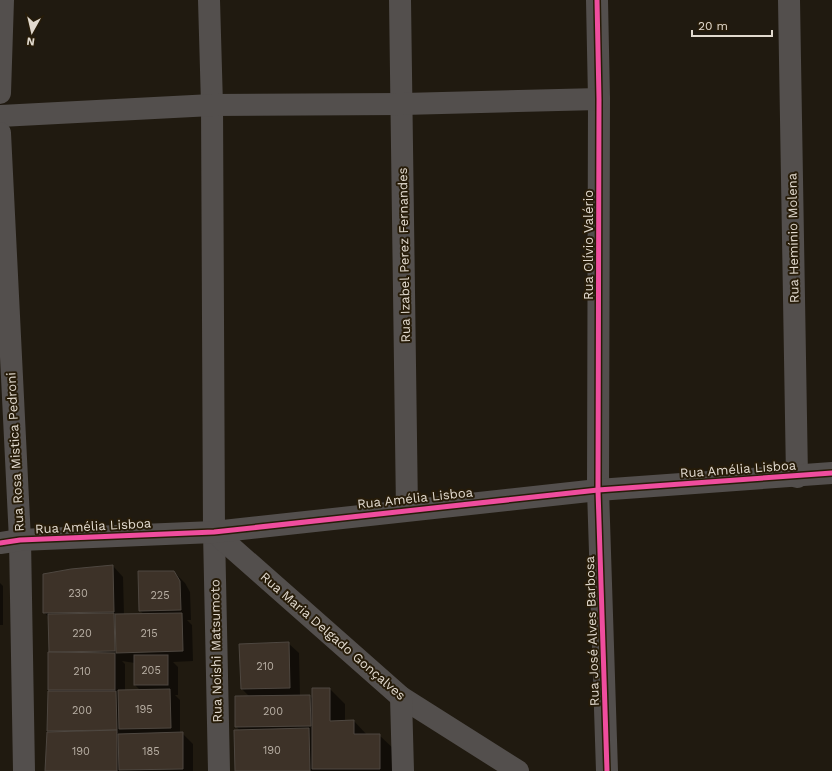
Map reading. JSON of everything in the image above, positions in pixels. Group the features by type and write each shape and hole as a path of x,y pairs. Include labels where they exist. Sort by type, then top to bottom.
{"street":[{"path":"0,92 3,0"},
{"name":"Rua Noishi Matsumoto","path":"209,0 212,105 214,532 219,771"},
{"name":"Rua Izabel Perez Fernandes","path":"400,0 403,104 407,510"},
{"name":"Rua Olívio Valério","path":"597,0 599,99 598,490"},
{"name":"Rua Hemínio Molena","path":"789,0 797,477"},
{"path":"0,116 212,105 403,104 599,99"},
{"name":"Rua Rosa Mistica Pedroni","path":"0,133 10,541 24,771"},
{"name":"Rua Amélia Lisboa","path":"10,541 214,532 598,490 797,477 832,473"},
{"name":"Rua José Alves Barbosa","path":"598,490 607,771"},
{"name":"Rua Maria Delgado Gonçalves","path":"214,532 401,697 518,771"},
{"path":"401,697 403,771"}],"building":[{"path":"113,565 114,612 43,613 43,574 71,569"},
{"path":"138,571 174,571 180,581 181,610 139,611"},
{"path":"114,613 115,651 49,652 48,614"},
{"path":"182,613 183,651 116,653 115,614"},
{"path":"289,642 290,688 241,689 239,644"},
{"path":"48,652 115,653 115,690 48,690"},
{"path":"134,655 168,655 168,685 134,685"},
{"path":"312,688 330,688 330,721 354,720 354,734 380,734 380,769 312,769"},
{"path":"170,689 171,728 119,729 118,690"},
{"path":"48,691 116,691 117,730 47,731"},
{"path":"310,695 311,726 235,727 235,696"},
{"path":"309,728 310,771 235,771 234,730"},
{"path":"117,730 117,771 45,771 47,732"},
{"path":"183,732 183,769 119,770 118,734"}],"cycle path":[{"path":"597,0 599,99 598,490 607,771"},
{"path":"0,543 20,540 214,532 598,490 832,473"}]}
